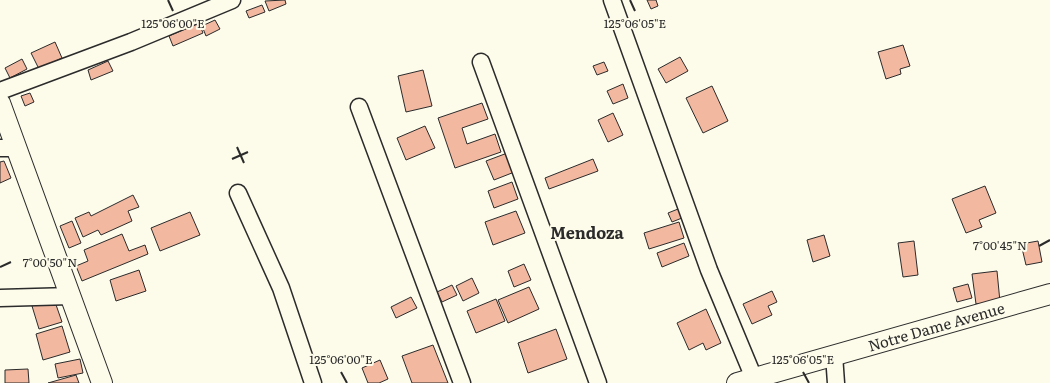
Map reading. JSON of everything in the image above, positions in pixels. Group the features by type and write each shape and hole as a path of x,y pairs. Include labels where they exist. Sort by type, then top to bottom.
{"street":[{"path":"0,91 131,42 232,0"},
{"path":"612,0 749,381"},
{"path":"481,62 598,383"},
{"path":"0,102 9,148 71,296 102,383"},
{"path":"359,106 462,383"},
{"path":"238,192 281,288 314,383"},
{"name":"Notre Dame Avenue","path":"749,381 834,354 1050,294"},
{"path":"0,298 71,296"},
{"path":"834,354 836,383"}],"building":[{"path":"285,0 286,4 269,11 265,1"},
{"path":"647,0 656,0 658,6 651,9"},
{"path":"262,5 265,12 249,18 246,11"},
{"path":"215,20 220,29 206,36 202,26"},
{"path":"199,23 203,33 173,46 169,36"},
{"path":"55,42 62,58 39,69 31,53"},
{"path":"903,45 910,66 900,69 901,74 886,79 878,52"},
{"path":"680,57 688,71 666,83 658,69"},
{"path":"22,59 27,69 10,78 5,68"},
{"path":"108,61 113,71 91,80 88,70"},
{"path":"604,62 608,71 597,75 593,66"},
{"path":"423,70 432,106 406,112 398,76"},
{"path":"623,84 628,98 613,104 607,91"},
{"path":"712,86 728,121 703,133 686,98"},
{"path":"30,93 34,102 25,106 21,96"},
{"path":"482,103 488,119 462,128 467,144 495,134 501,152 455,168 438,118"},
{"path":"613,113 623,135 608,142 598,120"},
{"path":"425,126 435,148 406,160 397,138"},
{"path":"510,152 517,171 494,180 486,161"},
{"path":"593,159 598,171 549,189 545,178"},
{"path":"4,161 11,178 0,183 0,162"},
{"path":"512,182 518,199 494,208 488,191"},
{"path":"985,186 996,213 979,220 982,227 966,233 952,199"},
{"path":"133,195 139,207 128,211 132,221 101,235 98,230 83,237 75,218 89,212 91,216"},
{"path":"678,209 682,218 672,222 668,213"},
{"path":"516,211 525,233 493,245 485,222"},
{"path":"190,212 200,235 160,251 151,228"},
{"path":"72,221 81,243 69,248 60,226"},
{"path":"679,222 684,238 649,249 644,233"},
{"path":"122,234 129,251 145,245 148,254 82,281 76,266 88,261 84,250"},
{"path":"824,235 830,256 813,262 807,240"},
{"path":"914,241 918,275 903,277 898,243"},
{"path":"1038,241 1042,262 1026,265 1021,244"},
{"path":"684,243 689,256 662,267 657,253"},
{"path":"524,264 531,280 514,287 508,271"},
{"path":"139,270 146,291 116,301 110,280"},
{"path":"997,271 1000,302 976,304 972,274"},
{"path":"472,278 479,293 463,301 456,286"},
{"path":"968,284 972,298 957,302 953,288"},
{"path":"452,285 457,295 442,302 437,292"},
{"path":"529,287 539,309 508,323 498,300"},
{"path":"772,291 777,302 768,306 772,315 752,324 743,304"},
{"path":"411,297 417,308 396,318 391,307"},
{"path":"54,299 62,322 39,329 32,306"},
{"path":"496,299 505,321 476,333 467,311"},
{"path":"706,309 721,343 706,350 703,343 689,350 677,323"},
{"path":"62,326 70,352 43,360 36,334"},
{"path":"556,329 567,359 528,373 518,343"},
{"path":"433,345 448,383 412,383 402,356"},
{"path":"80,359 83,373 58,378 55,364"},
{"path":"380,360 388,379 379,383 368,383 362,368"},
{"path":"28,369 29,383 5,383 5,370"},
{"path":"76,375 79,383 48,383"}],"district":[{"name":"Mendoza","path":"587,232"}]}
